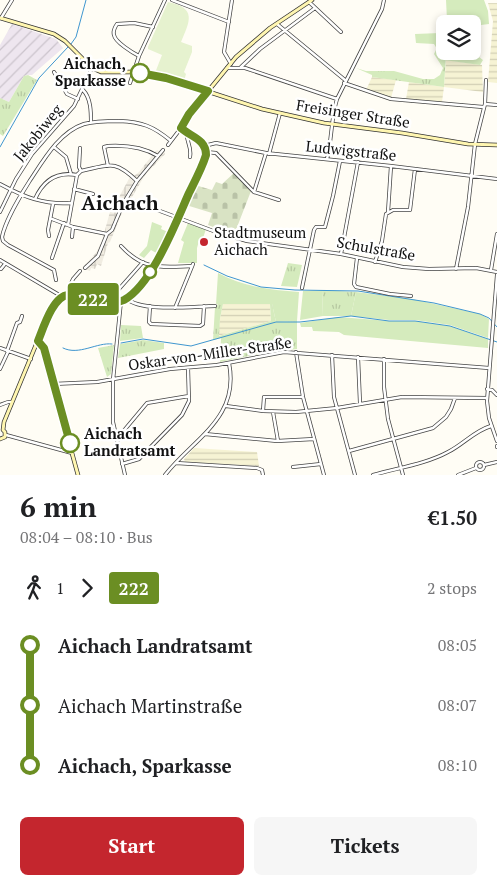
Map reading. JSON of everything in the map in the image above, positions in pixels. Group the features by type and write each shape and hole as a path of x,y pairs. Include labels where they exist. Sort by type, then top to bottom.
{"main road":[{"path":"0,439 4,438 6,434 1,430 49,314 61,296 66,295 112,302 120,301 136,290 154,267 204,162 206,152 204,146 199,139 181,128 189,114 231,64 276,24 310,1"},
{"path":"0,18 46,30 65,41 92,68"},
{"name":"Freisinger Straße","path":"92,68 107,73 133,72 166,78 248,105 332,125 475,144 497,145"},
{"path":"38,341 44,348 78,475"},
{"path":"36,347 44,353"}],"street":[{"path":"0,18 12,0"},
{"path":"130,83 139,56 165,0"},
{"path":"172,0 229,22"},
{"path":"231,64 224,52 232,0"},
{"path":"326,159 337,99 344,81 379,15 384,0"},
{"path":"310,1 340,32"},
{"path":"240,68 260,49 315,8"},
{"path":"139,56 132,53 116,40 114,32 117,24 134,23 153,27"},
{"path":"276,24 344,81 391,99 483,108"},
{"name":"Jakobiweg","path":"0,212 10,190 34,151 69,114 92,68"},
{"path":"227,68 245,68 337,99"},
{"path":"54,72 67,94 78,99"},
{"path":"456,269 472,177 475,144 485,104 486,80"},
{"path":"82,90 88,96 91,111 90,123"},
{"path":"485,104 497,105"},
{"path":"254,192 280,113"},
{"path":"56,280 54,270 8,245 3,240 3,234 21,195 53,147 82,124 110,121 140,123 153,127 172,141"},
{"path":"168,145 181,128"},
{"path":"187,133 186,138 191,150 190,157"},
{"name":"Ludwigstraße","path":"204,146 216,143 268,154 358,162 497,180"},
{"path":"53,147 66,157 71,174"},
{"path":"108,166 104,147 133,147 158,156"},
{"path":"80,148 79,167 81,171"},
{"path":"84,268 98,256 107,234 112,230 123,204 128,199 137,181 163,150"},
{"path":"206,152 216,153 254,192 279,200"},
{"path":"302,288 316,227 325,227 334,196 340,161"},
{"path":"341,254 358,162"},
{"path":"68,225 77,176 81,171 118,166 137,181"},
{"path":"375,262 388,212 391,166"},
{"path":"388,212 392,210 410,210 415,169"},
{"path":"36,198 45,182 59,176 71,174 77,176"},
{"path":"0,184 21,195 54,204 71,203"},
{"path":"74,189 93,194"},
{"name":"Schulstraße","path":"128,199 237,239 341,254 413,268 476,268 491,270 497,273"},
{"path":"49,236 48,230 54,204"},
{"path":"52,219 73,228 107,234"},
{"path":"52,258 64,223"},
{"path":"72,237 73,228"},
{"path":"491,270 497,234"},
{"path":"121,246 131,256 154,267 193,265 175,308"},
{"path":"357,258 354,284 356,287 411,296"},
{"path":"0,260 61,296"},
{"path":"83,298 88,288 119,289 143,262"},
{"path":"0,270 5,264"},
{"path":"66,295 78,273"},
{"path":"497,273 487,389 487,410 497,441"},
{"path":"126,298 131,302 166,308 215,306"},
{"path":"120,301 113,380 113,422 125,475"},
{"path":"150,306 150,324 200,326 203,324 204,306"},
{"path":"0,368 8,352 17,323 20,322 22,316"},
{"path":"0,348 31,359"},
{"path":"296,352 306,411 324,475"},
{"name":"Oskar-von-Miller-Straße","path":"53,384 113,380 160,370 229,363 272,353 296,352 490,368"},
{"path":"332,355 332,387 355,475"},
{"path":"358,357 360,403"},
{"path":"384,359 386,399 390,426 403,475"},
{"path":"165,475 205,434 226,406 231,389 229,363"},
{"path":"122,464 139,459 181,417 190,396 188,367"},
{"path":"487,389 492,390 497,395"},
{"path":"115,437 121,434 147,403 190,396"},
{"path":"263,411 264,397 303,397"},
{"path":"226,406 273,412 306,411 411,397 487,398"},
{"path":"349,451 433,428 440,423 451,409 456,398"},
{"path":"0,405 12,402"},
{"path":"273,412 278,441"},
{"path":"373,475 441,456 454,449 474,433 491,426"},
{"path":"6,434 72,453"},
{"path":"205,434 278,441 314,439"},
{"path":"458,475 476,468 478,463 483,465 497,462"},
{"path":"176,463 257,468 262,470 263,475"},
{"path":"293,467 322,464"}],"shaded area":[{"path":"488,3 497,3 497,83 488,82 493,21"},
{"path":"12,24 56,39 63,48 32,75 24,76 9,102 0,98 0,45"},
{"path":"446,60 482,65 483,92 444,87"},
{"path":"372,77 396,80 391,98 366,90"},
{"path":"409,82 444,87 442,102 406,99"},
{"path":"162,149 165,154 145,175 132,197 126,203 108,243 101,266 97,264 95,269 91,268 90,271 85,269 83,267 96,253 102,241 111,208 113,208 115,200 118,199 131,175 134,176 139,172 157,150"},
{"path":"223,304 270,304 271,321 218,336"},
{"path":"194,448 257,452 259,466 185,462 184,459"}],"green space":[{"path":"446,0 484,0 488,11 489,24 481,25 481,15 447,15"},
{"path":"168,2 184,8 189,16 187,28 181,42 192,46 192,52 184,72 186,74 184,81 155,73 162,55 148,49"},
{"path":"436,33 436,47 434,44 416,43 415,34"},
{"path":"481,58 483,60 480,65 444,60"},
{"path":"438,60 446,60 444,87 372,77 372,75 356,68 366,71 394,71 423,79 434,79 440,75 443,68"},
{"path":"28,75 37,80 3,136 0,134 0,98 9,102 24,76"},
{"path":"234,173 251,191 234,235 208,225 212,213 186,205 195,185 212,190 216,182 222,184"},
{"path":"152,222 162,226 161,229 168,232 158,254 151,250 144,258 139,255 147,246"},
{"path":"188,223 206,229 202,241 199,241 197,248 197,263 178,263 184,242 181,240"},
{"path":"288,263 302,265 297,287 281,286"},
{"path":"218,273 247,285 299,292 297,321 276,322 272,304 216,304"},
{"path":"322,290 356,292 351,316 323,316"},
{"path":"322,290 323,316 300,320 303,291"},
{"path":"356,292 412,299 480,314 489,319 488,338 450,325 415,320 389,320 351,316"},
{"path":"218,304 223,304 219,336 271,321 270,304 272,304 276,322 297,321 297,349 263,353 220,362 221,338 213,340 215,307"},
{"path":"339,317 415,321 450,326 488,339 488,348 344,335 339,332 313,331 312,327 301,327 300,323"},
{"path":"121,325 141,326 143,338 120,341"},
{"path":"143,340 164,343 164,349 118,358 120,344"},
{"path":"114,345 111,374 107,377 98,348"}],"waterway":[{"path":"71,44 76,37 86,0"},
{"path":"0,147 39,78 68,47"},
{"path":"204,265 227,276 261,287 295,290 358,291 434,303 480,314 489,318 497,327"},
{"path":"121,343 143,339 191,346 276,322 300,322 351,316 450,326 497,342"},
{"path":"63,348 82,350 112,344"}],"bus line":[{"name":"222","path":"70,443 44,348 38,341 45,323 56,302 63,295 117,302 124,300 136,290 159,258 206,155 203,143 181,128 189,114 208,91 166,78 140,73"}],"place":[{"name":"Aichach, Sparkasse","path":"140,73"},
{"name":"Stadtmuseum Aichach","path":"204,242"},
{"name":"Aichach Landratsamt","path":"70,443"}],"district":[{"name":"Aichach","path":"120,203"}]}
